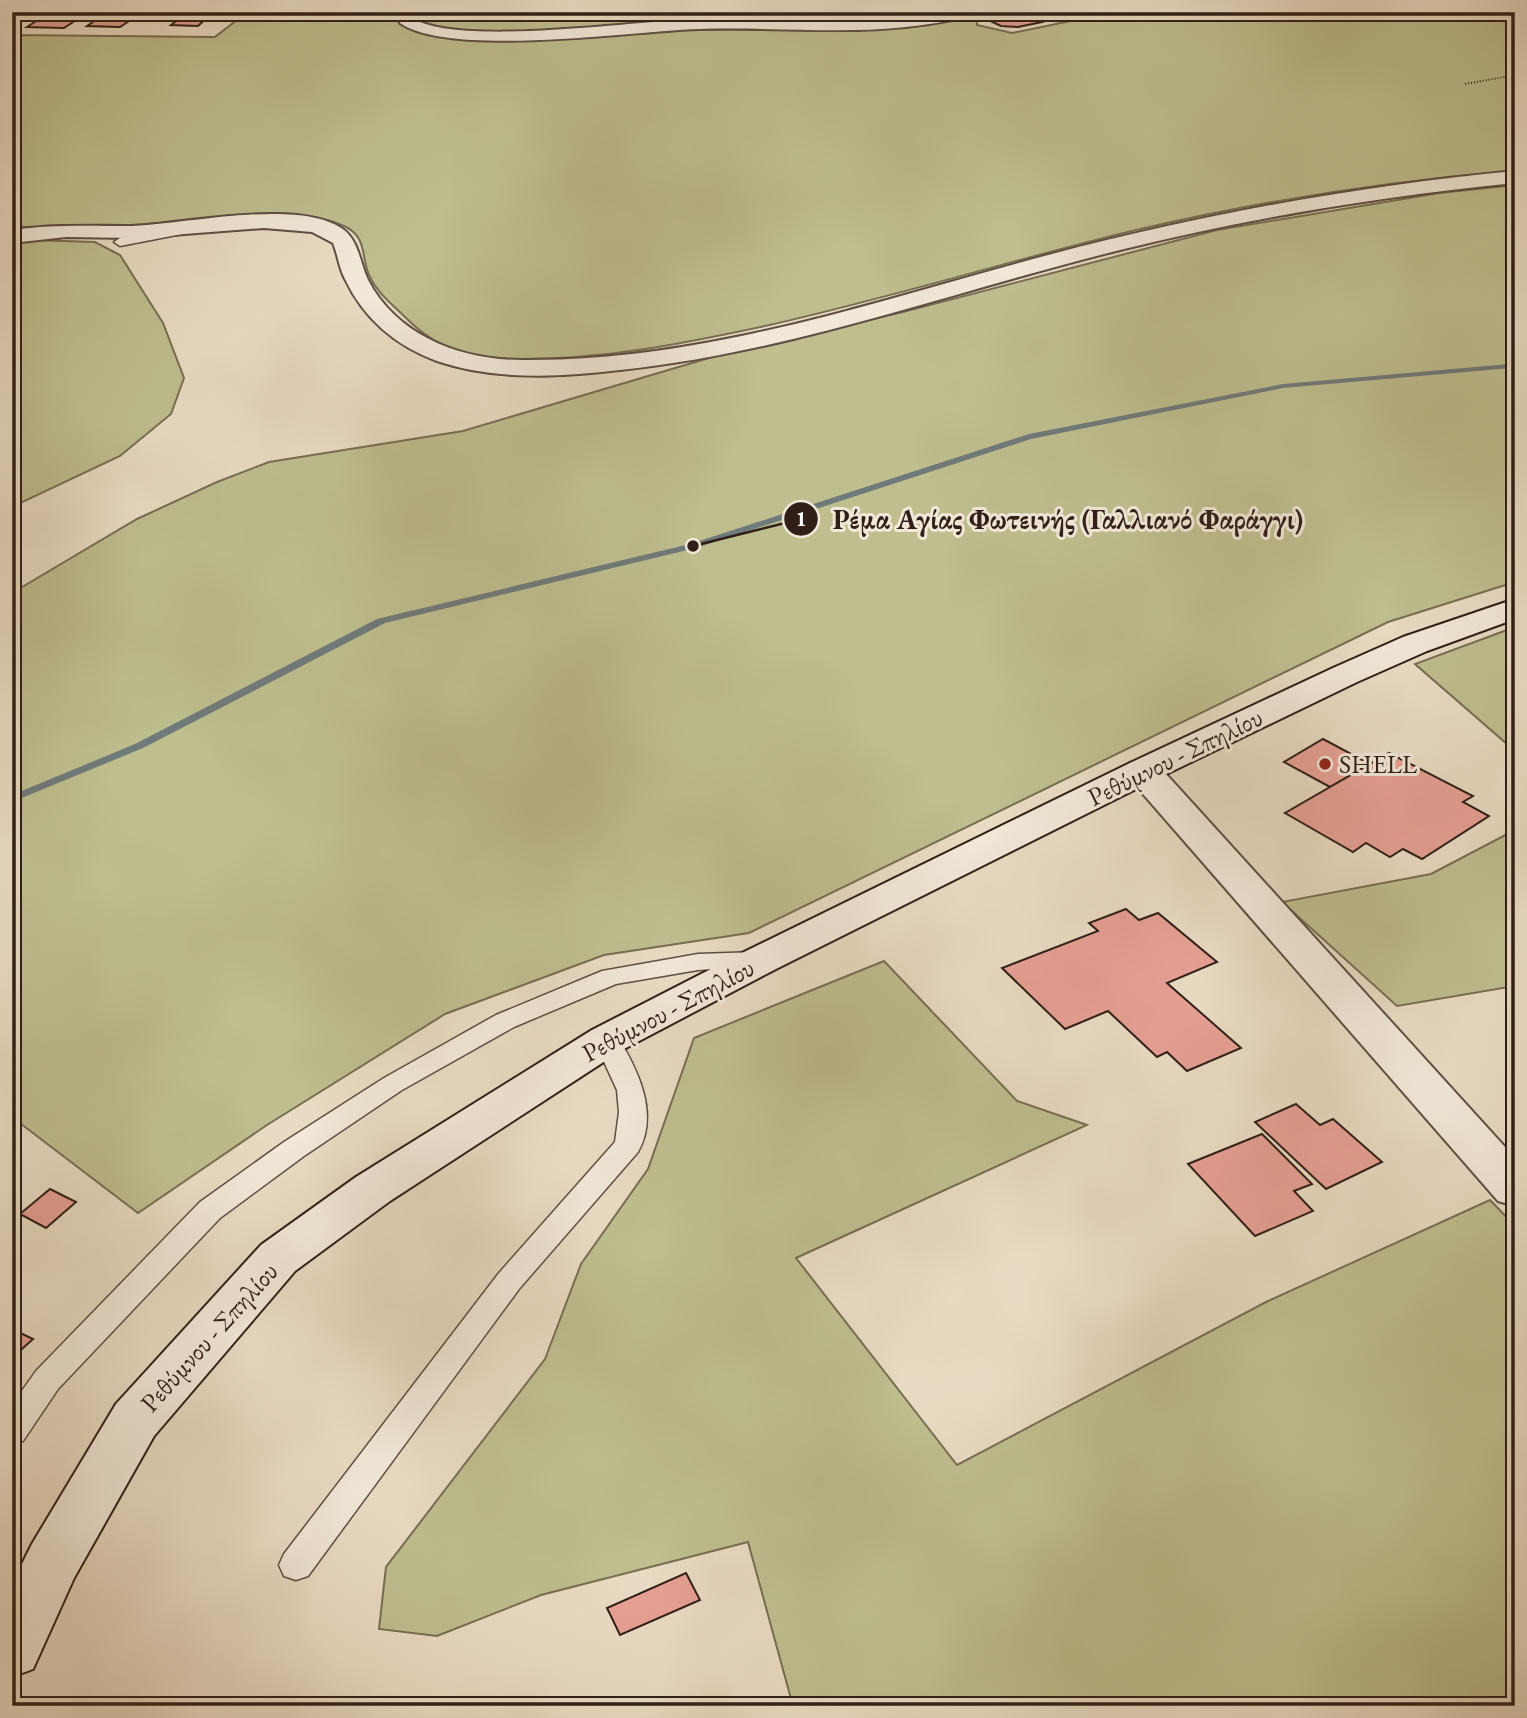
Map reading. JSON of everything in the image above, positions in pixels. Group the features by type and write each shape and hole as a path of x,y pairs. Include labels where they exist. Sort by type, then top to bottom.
{"street":[{"path":"405,12 406,20 426,30 493,35 702,24 877,26 914,23 968,12"},
{"path":"12,237 54,231 132,232 224,221 302,223 330,231 344,241 355,277 369,301 405,336 422,347 449,357 476,364 520,368 613,363 715,348 901,305 1061,259 1259,212 1311,201 1515,177"},
{"name":"Ρεθύμνου - Σπηλίου","path":"12,1649 52,1562 135,1420 278,1258 373,1189 607,1040 761,960 1143,771 1415,644 1515,608"},
{"path":"1143,771 1515,1189"}],"lane":[{"path":"120,242 224,221"},
{"path":"12,1431 47,1380 210,1210 294,1149 393,1084 505,1021 611,977 698,961 761,960"},
{"path":"296,1565 509,1281 628,1145 634,1115 633,1090 607,1040"}],"path":[{"path":"1465,84 1515,75"}],"green space":[{"path":"247,12 978,12 977,25 1012,33 1114,12 1515,12 1515,171 1372,186 1230,210 1136,230 765,326 644,349 552,358 502,359 471,355 444,346 418,329 376,287 369,275 360,242 353,231 322,219 296,214 267,213 124,226 12,227 12,35 215,37"},
{"path":"1515,185 1515,582 1388,622 749,933 604,955 445,1014 267,1125 138,1213 12,1117 12,593 137,519 217,482 269,462 463,431 729,352 903,312 1217,230 1439,193"},
{"path":"32,240 95,242 120,255 163,323 184,378 171,414 120,456 12,507 12,243"},
{"path":"1515,627 1515,751 1415,664"},
{"path":"1515,830 1515,986 1397,1006 1282,902 1431,874"},
{"path":"884,961 1017,1101 1087,1125 796,1258 957,1465 1266,1302 1490,1200 1515,1226 1515,1706 793,1706 748,1542 541,1595 437,1636 379,1629 386,1567 545,1359 581,1264 648,1169 694,1038"}],"building":[{"path":"50,12 88,12 64,28 27,27"},
{"path":"1037,12 1086,12 1064,17"},
{"path":"184,15 210,15 198,26 171,25"},
{"path":"102,16 135,17 120,27 87,26"},
{"path":"992,16 1031,16 1042,22 1018,27 1001,26 988,20"},
{"path":"1323,739 1370,764 1330,787 1284,762"},
{"path":"1389,753 1473,796 1463,802 1489,816 1422,859 1403,849 1390,857 1366,843 1353,852 1285,813"},
{"path":"1126,909 1139,920 1158,913 1217,962 1167,983 1241,1048 1187,1071 1167,1052 1157,1057 1108,1011 1065,1029 1002,968 1098,931 1089,923"},
{"path":"1296,1104 1320,1125 1333,1119 1382,1162 1326,1189 1255,1122"},
{"path":"1262,1134 1312,1184 1294,1191 1313,1211 1255,1236 1188,1164"},
{"path":"50,1189 76,1202 46,1228 20,1214"},
{"path":"12,1329 33,1339 12,1358"},
{"path":"686,1573 700,1600 620,1635 607,1608"}],"waterway":[{"path":"12,799 139,746 381,621 693,546 1029,437 1283,386 1511,366 1515,363"}],"place":[{"name":"Ρέμα Αγίας Φωτεινής (Γαλλιανό Φαράγγι)","path":"693,546"},
{"name":"SHELL","path":"1325,764"}]}
